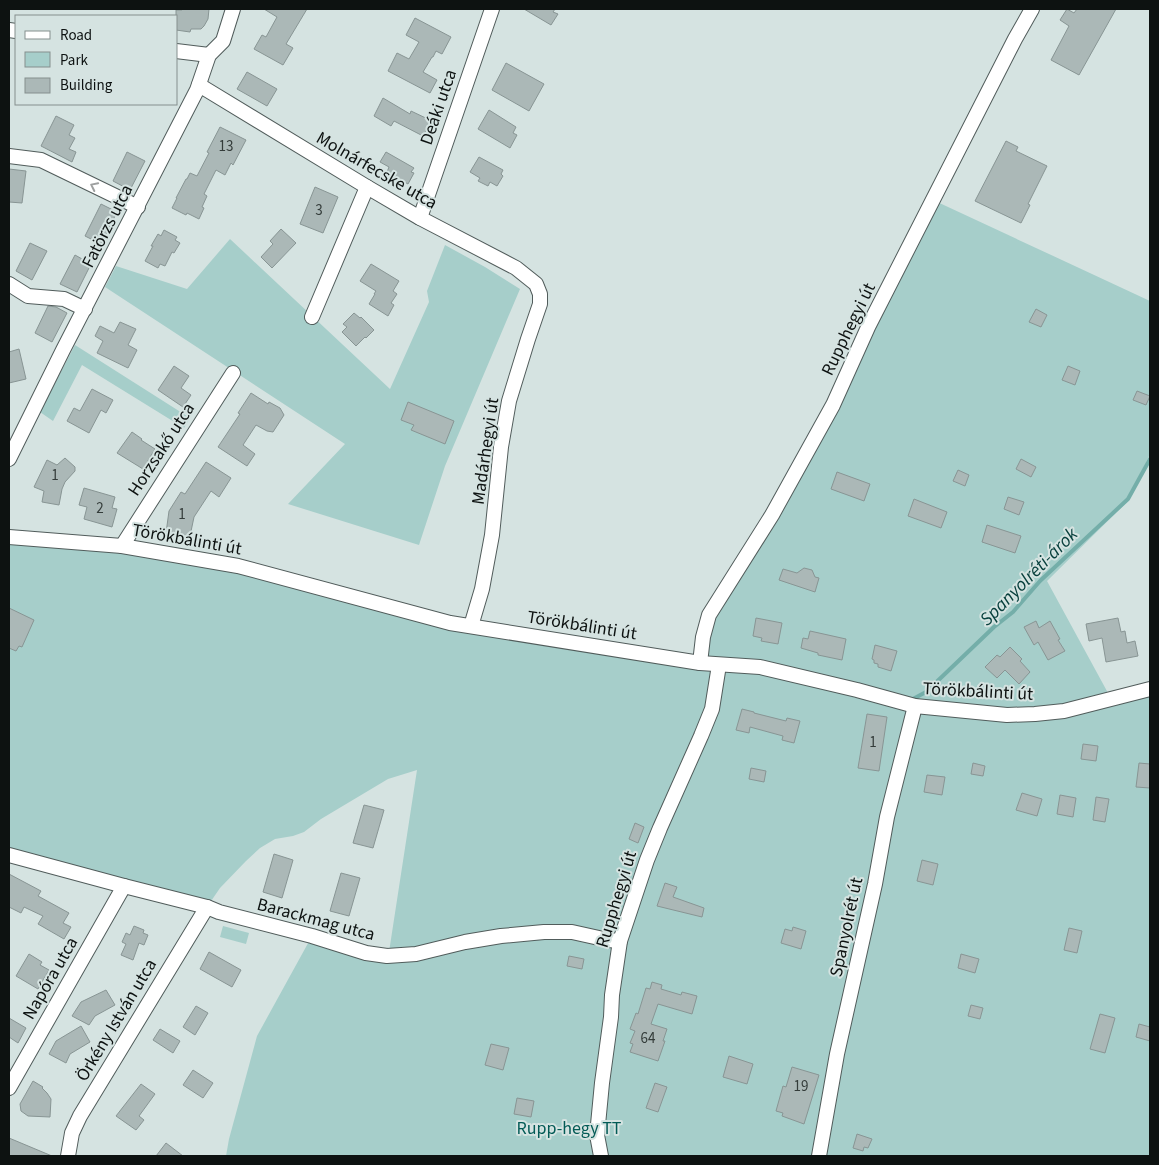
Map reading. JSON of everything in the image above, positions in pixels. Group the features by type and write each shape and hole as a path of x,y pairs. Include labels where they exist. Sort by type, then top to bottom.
{"street":[{"name":"Fatörzs utca","path":"10,450 138,207 199,85 209,55 223,41 233,9"},
{"name":"Deáki utca","path":"420,218 492,9"},
{"name":"Rupphegyi út","path":"700,663 703,637 709,615 772,515 833,406 869,325 1032,9"},
{"path":"178,51 209,55"},
{"name":"Molnárfecske utca","path":"199,85 366,187 420,218 516,268 536,284"},
{"path":"9,156 41,160 138,207"},
{"path":"312,317 366,187"},
{"path":"9,284 28,296 64,299 85,309"},
{"name":"Madárhegyi út","path":"471,626 482,589 492,535 500,458 509,401 540,304 540,294 536,284"},
{"name":"Horzsakő utca","path":"122,546 233,373"},
{"name":"Törökbálinti út","path":"9,537 122,546 238,566 450,623 700,663 760,667 915,706 1007,715 1035,714 1064,711 1150,689"},
{"name":"Rupphegyi út","path":"601,1156 597,1135 620,941 647,860 712,709 719,665"},
{"name":"Spanyolrét út","path":"819,1156 837,1054 875,884 886,817 915,706"},
{"name":"Barackmag utca","path":"9,855 207,907 355,950 387,956 416,954 465,942 501,936 544,932 572,932 620,941"},
{"name":"Napóra utca","path":"9,1088 124,886"},
{"name":"Örkény István utca","path":"68,1156 72,1133 80,1116 207,907"}],"green space":[{"name":"Rupp-hegy TT","path":"933,200 1150,301 1150,454 1127,502 1047,581 1108,693 1150,686 1150,1156 226,1156 257,1036 312,936 331,936 389,952 417,770 388,779 321,819 304,832 275,839 260,848 220,888 207,907 9,855 9,537 238,566 450,623 699,663 703,637"},
{"path":"230,239 390,389 429,302 427,291 445,245 520,289 445,466 419,545 288,504 345,444 105,287 116,266 187,289"},
{"path":"75,345 190,418 184,428 82,365 53,421 40,412"},
{"path":"223,926 249,933 246,944 220,937"}],"building":[{"path":"209,9 208,19 201,29 191,29 190,32 178,30 176,10"},
{"path":"264,9 307,9 286,44 293,48 283,65 254,49 262,35 266,37 277,17"},
{"path":"524,9 555,9 553,12 558,14 551,25"},
{"path":"1067,9 1074,13 1077,9 1116,9 1079,75 1051,60 1069,26 1060,20"},
{"path":"415,18 451,37 442,54 436,51 423,72 437,80 430,93 388,71 397,53 409,59 419,42 406,35"},
{"path":"506,63 544,84 529,111 492,90"},
{"path":"247,72 277,89 267,106 237,89"},
{"path":"383,98 410,114 411,111 432,121 423,136 394,121 391,126 374,116"},
{"path":"489,110 516,127 513,133 517,135 510,148 478,129"},
{"path":"56,116 74,125 69,135 75,138 69,149 76,152 72,162 41,146"},
{"path":"220,127 246,140 233,165 231,163 225,175 216,170 204,194 207,196 199,219 172,208 190,173 197,176"},
{"path":"1006,141 1018,147 1016,151 1047,166 1028,204 1030,205 1021,223 975,201"},
{"path":"127,152 145,161 130,190 113,181"},
{"path":"386,152 414,168 411,172 414,173 408,184 387,172 389,167 380,162"},
{"path":"479,157 503,170 501,174 503,176 497,186 490,182 488,186 478,181 480,178 470,172"},
{"path":"9,169 26,171 22,203 9,202"},
{"path":"315,187 338,197 323,233 300,224"},
{"path":"101,204 117,212 101,244 85,236"},
{"path":"281,229 296,243 272,268 261,257 273,244 270,241"},
{"path":"164,230 177,237 175,240 180,243 174,253 172,252 165,266 160,264 158,268 145,261 158,234 161,236"},
{"path":"30,243 47,251 32,280 16,271"},
{"path":"75,255 91,264 77,292 60,284"},
{"path":"371,264 399,281 393,291 397,294 391,303 394,305 388,316 369,304 376,291 360,281"},
{"path":"48,306 56,307 67,313 52,342 35,333"},
{"path":"1036,309 1047,315 1041,327 1029,322"},
{"path":"354,313 374,330 356,346 342,332 347,327 343,324"},
{"path":"120,322 136,329 128,345 137,350 128,368 97,353 103,341 95,336 100,326 114,333"},
{"path":"19,349 26,379 9,383 9,352"},
{"path":"174,366 189,376 181,388 191,395 183,407 158,390"},
{"path":"1068,366 1080,371 1075,385 1062,380"},
{"path":"92,389 113,400 106,413 101,410 89,433 67,421 74,408 80,411"},
{"path":"1137,391 1150,396 1146,405 1133,400"},
{"path":"251,393 268,404 269,402 280,408 284,415 273,432 256,425 243,445 255,454 247,466 218,447 240,414 238,413"},
{"path":"408,402 454,421 445,444 411,430 414,425 401,420"},
{"path":"132,432 155,449 143,469 117,453"},
{"path":"65,458 75,467 75,471 65,482 59,505 42,502 44,491 34,487 47,460 57,465"},
{"path":"1021,459 1036,467 1031,477 1016,469"},
{"path":"206,462 231,478 219,497 211,491 194,517 190,536 166,533 169,511 181,492 185,494"},
{"path":"958,470 969,475 965,486 953,481"},
{"path":"837,472 870,484 864,501 831,489"},
{"path":"84,488 115,497 112,508 117,509 112,527 84,519 87,507 79,505"},
{"path":"1008,497 1024,502 1019,515 1004,509"},
{"path":"914,499 947,512 941,528 908,516"},
{"path":"987,525 1021,536 1015,553 982,542"},
{"path":"804,568 812,570 815,577 819,578 815,592 779,580 783,569 797,573"},
{"path":"9,608 34,620 22,647 19,646 16,651 9,648"},
{"path":"756,618 782,623 778,644 761,641 762,638 753,636"},
{"path":"1118,618 1121,632 1125,631 1127,643 1135,641 1138,656 1106,662 1102,638 1089,641 1086,624"},
{"path":"1036,621 1039,628 1050,621 1065,651 1048,660 1038,642 1034,645 1024,627"},
{"path":"810,631 846,639 842,660 818,655 818,653 801,648 803,638 808,639"},
{"path":"875,645 897,651 891,671 878,667 878,664 874,663 872,659"},
{"path":"1010,647 1022,659 1020,661 1030,672 1019,684 1005,670 997,678 985,667 997,655 1000,657"},
{"path":"742,709 786,721 787,718 800,721 794,743 782,740 783,736 750,727 749,733 736,730"},
{"path":"867,714 887,717 879,771 858,768"},
{"path":"1083,744 1098,746 1096,761 1081,759"},
{"path":"973,763 985,766 983,776 971,774"},
{"path":"1139,763 1150,764 1150,788 1136,787"},
{"path":"751,768 766,771 764,782 749,779"},
{"path":"927,775 945,777 942,795 924,792"},
{"path":"1022,793 1042,799 1037,816 1016,810"},
{"path":"1060,795 1076,798 1073,817 1057,814"},
{"path":"1096,797 1109,799 1105,822 1093,820"},
{"path":"364,805 384,810 373,848 353,843"},
{"path":"635,823 644,827 638,843 629,839"},
{"path":"274,854 293,860 282,898 263,892"},
{"path":"922,860 938,864 933,885 917,881"},
{"path":"341,873 360,878 349,916 330,911"},
{"path":"9,874 41,891 38,896 69,913 63,923 71,927 64,939 38,924 43,916 24,907 21,913 9,907"},
{"path":"665,883 677,887 673,897 704,908 702,917 657,906"},
{"path":"134,926 144,930 143,933 148,935 144,945 139,943 133,960 121,955 126,944 122,942 126,933 130,935"},
{"path":"793,927 806,931 801,949 781,943 785,929 792,931"},
{"path":"1069,928 1082,931 1077,953 1064,950"},
{"path":"209,952 241,970 232,987 200,969"},
{"path":"29,954 42,962 40,965 49,970 38,989 16,976"},
{"path":"961,954 979,959 975,973 958,968"},
{"path":"569,956 584,959 582,969 567,966"},
{"path":"652,982 662,985 661,989 681,995 682,992 697,996 692,1014 658,1004 651,1024 667,1029 658,1061 630,1052 633,1044 630,1043 635,1031 630,1029 636,1013 638,1014 646,988 650,989"},
{"path":"106,990 115,1005 95,1016 89,1025 72,1016 81,1002"},
{"path":"971,1005 983,1008 980,1019 968,1016"},
{"path":"196,1006 208,1013 195,1035 183,1027"},
{"path":"1100,1014 1115,1018 1105,1053 1090,1049"},
{"path":"9,1018 26,1028 18,1043 9,1037"},
{"path":"1139,1024 1150,1027 1150,1041 1136,1037"},
{"path":"81,1026 90,1042 70,1054 66,1063 49,1054 56,1041"},
{"path":"160,1029 180,1041 173,1053 153,1040"},
{"path":"491,1044 509,1048 503,1070 485,1065"},
{"path":"729,1056 753,1064 747,1084 723,1077"},
{"path":"792,1067 819,1075 804,1124 782,1116 783,1113 776,1111 783,1086 786,1087"},
{"path":"193,1070 213,1083 203,1098 183,1085"},
{"path":"33,1081 43,1087 51,1099 50,1117 28,1116 21,1111 20,1104"},
{"path":"655,1083 667,1087 658,1112 646,1108"},
{"path":"141,1084 155,1094 139,1116 144,1120 136,1130 116,1116"},
{"path":"517,1098 534,1101 531,1117 514,1114"},
{"path":"857,1134 872,1139 868,1148 864,1147 863,1151 853,1148"},
{"path":"9,1138 52,1156 9,1156"},
{"path":"166,1143 183,1156 156,1156"}],"waterway":[{"name":"Spanyolréti-árok","path":"911,700 926,692 994,627 1013,612 1040,581 1128,499 1150,459"}]}
